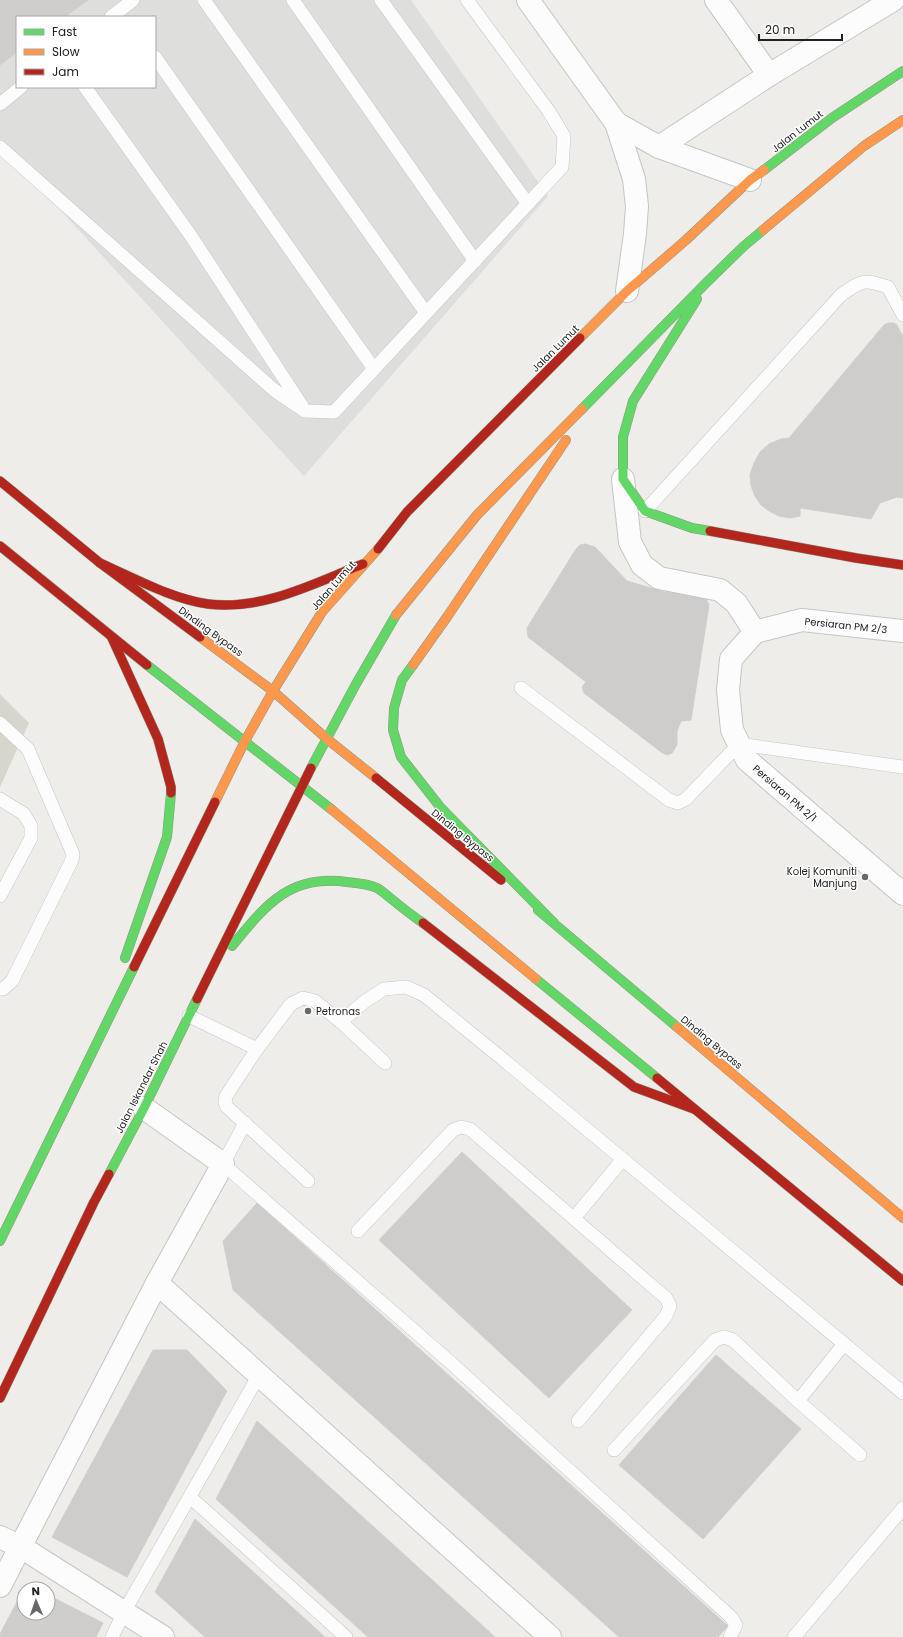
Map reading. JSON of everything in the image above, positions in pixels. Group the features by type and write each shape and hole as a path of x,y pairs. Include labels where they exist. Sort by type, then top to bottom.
{"main road":[{"name":"Jalan Lumut","path":"245,741 273,691 322,612 368,562 407,512 627,291 686,240 750,180 832,118 903,71"},
{"path":"327,739 356,684 398,612 477,515 744,246 864,146 903,120"},
{"path":"707,282 633,402 623,437 623,479 645,511 692,528 856,558 903,565"},
{"path":"554,923 441,808 400,757 393,730 394,708 402,680 447,617 594,398"},
{"name":"Dinding Bypass","path":"0,481 100,563 273,691 327,739 554,923 903,1218"},
{"path":"0,546 112,638 302,785 903,1281"},
{"path":"100,563 172,594 208,604 243,605 290,593 368,562"},
{"path":"112,638 158,739 171,788 167,837 122,965"},
{"name":"Jalan Iskandar Shah","path":"0,1398 94,1202 144,1108 302,785 327,739"},
{"path":"0,1241 245,741"},
{"path":"210,971 269,902 290,888 310,882 331,880 377,888 634,1087 694,1109"},
{"path":"94,1048 117,980"}],"street":[{"path":"528,0 616,123 634,179 636,206 635,234 627,291"},
{"path":"716,0 769,75"},
{"path":"659,147 769,75 893,0"},
{"path":"616,123 659,147 750,180"},
{"path":"623,479 630,542 642,565 659,578 720,590 736,603 755,632"},
{"name":"Persiaran PM 2/3","path":"755,632 802,620 903,631"},
{"name":"Persiaran PM 2/1","path":"755,632 732,659 728,690 732,730 748,760 903,894"},
{"path":"0,1586 157,1283 223,1164 144,1108"},
{"path":"157,1283 550,1637"},
{"path":"0,1537 21,1547 163,1637"}],"lane":[{"path":"114,16 124,13 133,0"},
{"path":"204,0 426,313"},
{"path":"293,0 475,261"},
{"path":"381,0 528,204"},
{"path":"0,147 274,390 305,411 334,412 562,167 564,136 548,110 467,0"},
{"path":"156,58 374,369"},
{"path":"0,104 19,88"},
{"path":"86,88 191,236 305,411"},
{"path":"645,511 841,295 858,283 870,281 888,287 903,315"},
{"path":"521,688 669,800 678,803 686,799 739,744 903,767"},
{"path":"0,723 28,749 73,854 72,860 12,981 3,989 0,989"},
{"path":"0,799 24,814 31,826 31,838 0,896"},
{"path":"341,1022 364,1002 384,989 406,987 424,995 903,1393"},
{"path":"308,1181 227,1108 225,1102 226,1096 257,1049 291,1004 303,998 315,1001 341,1022 385,1063"},
{"path":"188,1016 257,1049"},
{"path":"244,1123 223,1164 450,1362 731,1617 736,1625 730,1637"},
{"path":"358,1231 453,1130 461,1127 470,1129 574,1218 666,1298 670,1306 666,1316 578,1421"},
{"path":"574,1218 623,1159"},
{"path":"614,1450 715,1340 724,1336 733,1340 798,1401 860,1455"},
{"path":"798,1401 844,1344"},
{"path":"112,1637 124,1612 259,1375"},
{"path":"190,1497 346,1637"},
{"path":"794,1637 903,1508"}],"shaded area":[{"path":"88,0 411,0 548,196 304,476 0,144 0,65 16,53 16,88 156,88 156,16 66,16"},
{"path":"0,694 29,723 0,787"}],"building":[{"path":"0,0 88,0 66,16 16,16 16,53 0,65"},
{"path":"894,323 897,325 903,337 903,498 897,497 880,503 871,519 800,508 800,516 790,518 779,516 769,511 761,505 751,486 750,475 760,452 769,444 781,439 789,438 884,325"},
{"path":"585,544 595,547 627,581 664,592 688,590 706,598 709,605 691,720 681,721 677,731 677,745 672,753 667,755 661,752 584,693 582,687 586,682 528,637 527,628 576,549 580,545"},
{"path":"462,1152 632,1310 549,1398 379,1240"},
{"path":"257,1203 728,1626 718,1637 619,1637 233,1290 223,1241"},
{"path":"153,1350 187,1350 227,1391 127,1577 52,1537"},
{"path":"716,1355 801,1429 703,1539 619,1465"},
{"path":"257,1421 495,1637 368,1637 216,1499"},
{"path":"195,1519 325,1637 205,1637 155,1592"},
{"path":"56,1599 103,1623 96,1637 0,1637 0,1634 16,1604 16,1621 56,1621"}],"traffic: fast":[{"path":"764,170 832,118 903,71"},
{"path":"582,409 707,282 744,246 763,230"},
{"path":"697,299 633,401 623,437 623,479 645,511 692,528 710,531"},
{"path":"311,768 356,684 396,615"},
{"path":"147,665 331,809"},
{"path":"413,665 402,680 394,708 393,730 401,757 441,808 554,923"},
{"path":"125,958 167,837 171,793"},
{"path":"232,946 256,918 280,896 294,888 309,883 327,881 347,882 377,888 423,923"},
{"path":"538,910 677,1027"},
{"path":"0,1241 134,967"},
{"path":"536,979 657,1078"},
{"path":"109,1174 144,1108 197,999"}],"traffic: slow":[{"path":"763,230 864,146 903,120"},
{"path":"580,338 627,291 686,240 750,180 764,170"},
{"path":"396,615 477,515 582,409"},
{"path":"413,665 566,440"},
{"path":"215,802 245,741 273,691 322,612 378,549"},
{"path":"200,637 273,691 327,739 376,778"},
{"path":"331,809 536,979"},
{"path":"677,1027 903,1218"}],"traffic: jam":[{"path":"378,549 407,512 580,338"},
{"path":"0,481 100,563 200,637"},
{"path":"710,531 856,558 903,565"},
{"path":"0,546 147,665"},
{"path":"100,563 181,598 208,604 228,605 248,603 288,594 363,564"},
{"path":"112,638 158,739 171,787 171,793"},
{"path":"197,999 311,768"},
{"path":"376,778 501,880"},
{"path":"134,967 215,802"},
{"path":"423,923 634,1087 694,1109"},
{"path":"657,1078 903,1281"},
{"path":"0,1398 94,1202 109,1174"}],"place":[{"name":"Kolej Komuniti Manjung","path":"865,877"},
{"name":"Petronas","path":"308,1011"}]}
